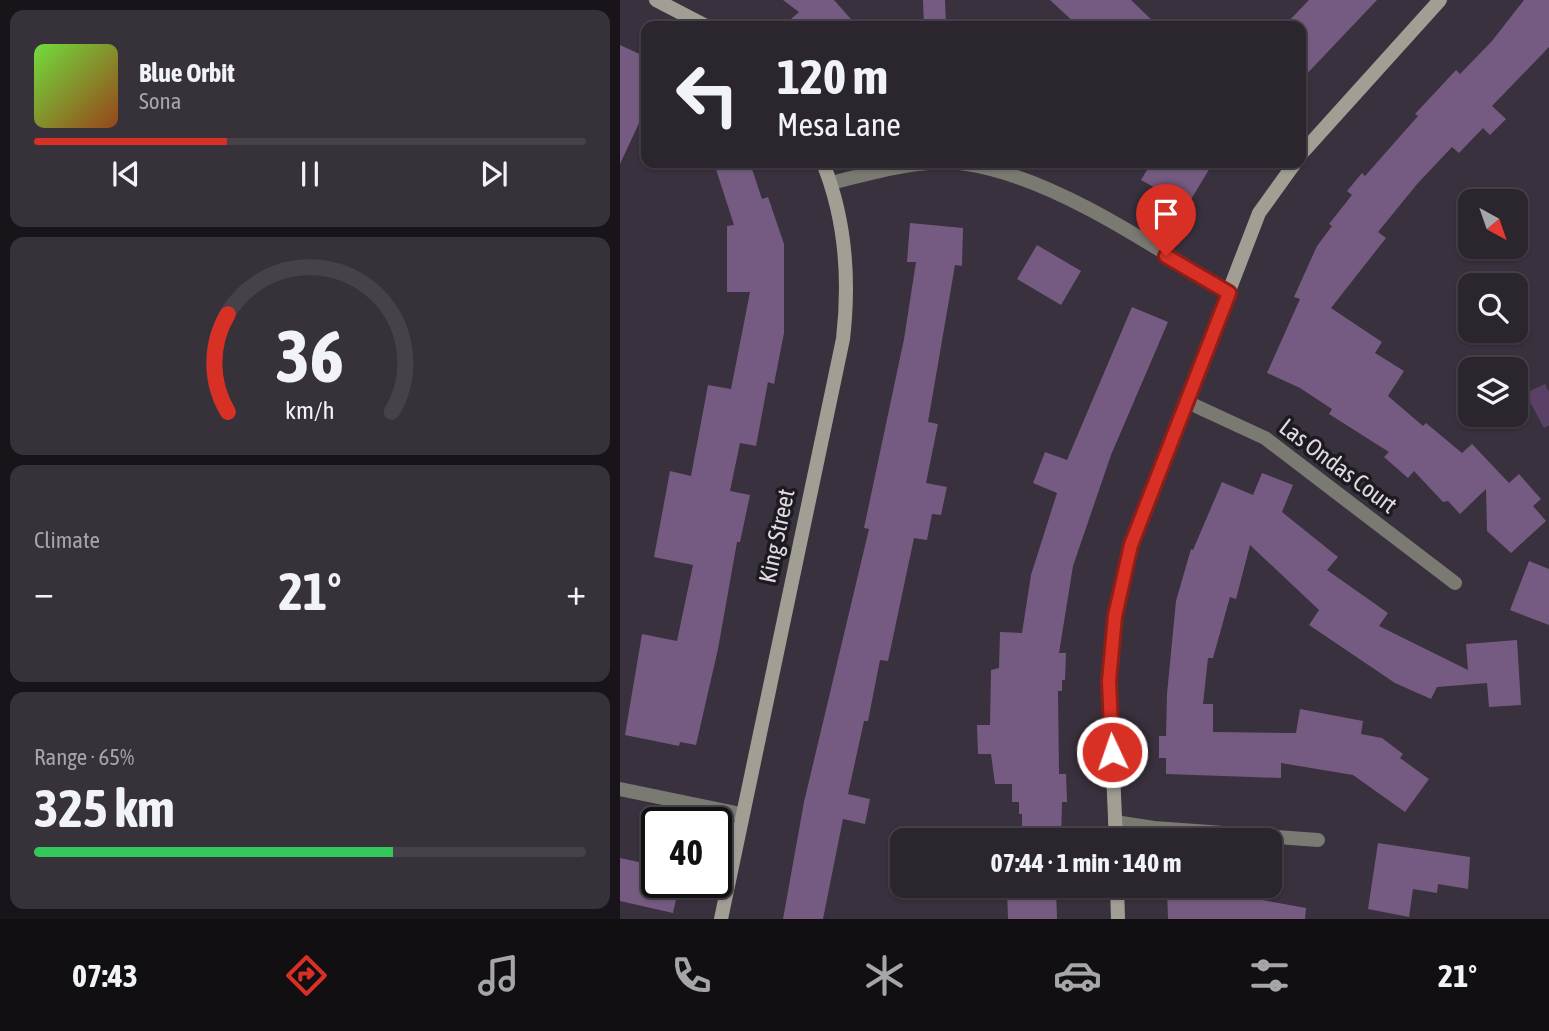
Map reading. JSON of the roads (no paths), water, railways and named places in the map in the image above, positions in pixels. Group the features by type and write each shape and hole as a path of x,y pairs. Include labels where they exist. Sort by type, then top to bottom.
{"street":[{"path":"656,0 696,21"},
{"path":"1306,148 1440,0"},
{"name":"King Street","path":"721,919 843,339 846,256 842,224 825,168"},
{"path":"831,183 896,168"},
{"path":"983,168 1018,177 1082,206 1229,293"},
{"path":"1115,828 1109,681 1115,616 1131,545 1259,213 1291,168"},
{"name":"Las Ondas Court","path":"1185,401 1265,438 1455,583"},
{"path":"620,789 741,814"},
{"path":"1115,822 1154,828 1318,840"},
{"path":"1117,898 1118,919"}]}
